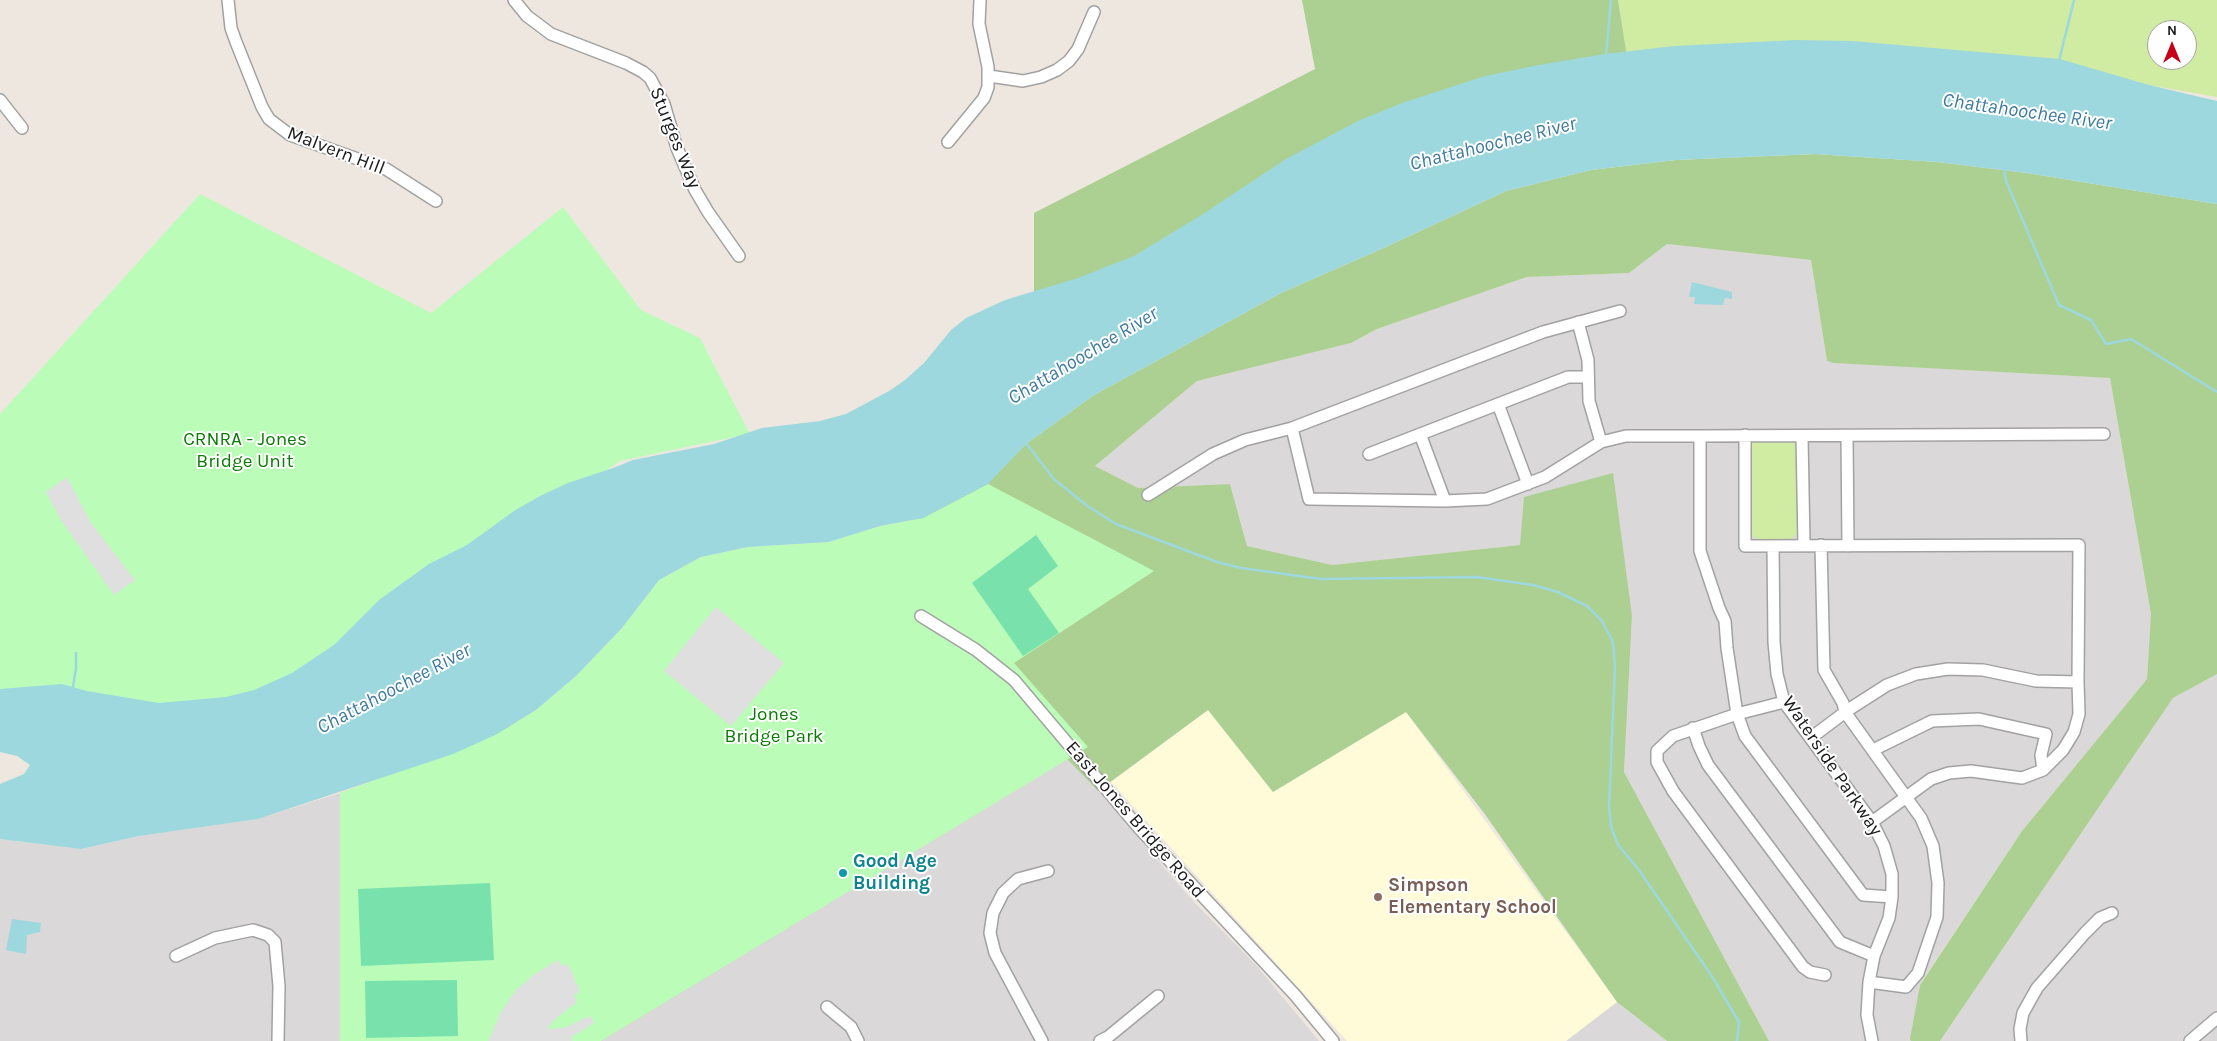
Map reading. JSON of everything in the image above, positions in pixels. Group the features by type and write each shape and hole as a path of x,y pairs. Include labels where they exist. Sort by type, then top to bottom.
{"street":[{"name":"Malvern Hill","path":"228,0 231,28 262,107 270,119 290,135 386,168 436,201"},
{"name":"Sturges Way","path":"514,0 527,16 551,34 626,63 650,78 664,104 677,148 695,190 739,256"},
{"path":"948,142 984,98 989,76 979,24 980,0"},
{"path":"989,76 1023,81 1041,77 1057,70 1078,49 1094,12"},
{"path":"0,100 22,128"},
{"path":"1148,495 1213,454 1245,440 1292,428 1543,332 1620,311"},
{"path":"1578,322 1588,360 1589,401 1601,442"},
{"path":"1369,454 1568,377 1588,377"},
{"path":"1498,404 1528,484"},
{"path":"1292,428 1309,499 1445,501 1488,499 1545,477 1601,442 1626,436 2104,434"},
{"path":"1420,434 1445,501"},
{"path":"1745,435 1745,546 2079,544 2079,714 2074,732 2063,750 2043,770 2022,778 1971,771 1949,772 1931,779 1906,795 1872,822"},
{"path":"1700,436 1700,551 1718,608 1726,620 1727,648 1737,714 1745,736 1863,895 1892,897"},
{"path":"1802,436 1804,546"},
{"path":"1847,436 1848,546"},
{"name":"Waterside Parkway","path":"1773,546 1774,642 1777,674 1784,702 1812,737 1872,822 1884,846 1892,874 1892,897 1889,918 1874,956 1869,982 1867,1015 1872,1041"},
{"path":"1821,546 1824,670 1843,703 1845,712 1921,818 1933,846 1938,884 1937,917 1918,972 1906,987 1869,982"},
{"name":"East Jones Bridge Road","path":"921,616 976,650 1014,680 1139,828 1295,995 1333,1041"},
{"path":"1812,737 1845,712 1887,685 1916,674 1948,669 1983,670 2036,681 2078,682"},
{"path":"1784,702 1737,714 1673,736 1657,751 1657,762 1673,791 1802,967 1810,972 1826,975"},
{"path":"1873,750 1932,721 1979,719 2046,734 2041,755 2043,770"},
{"path":"1694,728 1699,746 1708,765 1840,942 1874,956"},
{"path":"1042,1041 995,953 990,933 993,913 1003,893 1018,879 1048,871"},
{"path":"2022,1041 2020,1029 2022,1013 2037,988 2085,932 2100,918 2112,913"},
{"path":"176,956 215,938 253,930 268,935 275,942 278,986 278,1041"},
{"path":"1100,1041 1108,1037 1158,996"},
{"path":"827,1008 851,1027 858,1041"},
{"path":"2191,1041 2217,1018"}],"shaded area":[{"path":"1667,244 1811,260 1827,361 1833,363 2110,378 2151,614 2147,679 2022,831 1920,984 1911,1041 1769,1041 1624,772 1632,616 1520,545 1332,565 1247,546 1230,484 1138,488 1095,466 1197,381 1351,343 1377,329 1527,277 1629,273"},
{"path":"67,477 91,523 135,580 114,595 61,520 46,492"},
{"path":"716,607 784,663 731,726 664,671"},
{"path":"2217,674 2217,1041 1940,1041 2173,698"},
{"name":"Simpson Elementary School","path":"1208,710 1273,792 1406,712 1617,1002 1566,1041 1347,1041 1111,782"},
{"path":"1067,759 1098,791 1194,902 1255,964 1319,1041 601,1041"},
{"path":"340,793 340,1041 0,1041 0,839 81,849 139,836 258,819"},
{"path":"558,960 563,966 568,964 580,992 574,995 577,1002 556,1018 547,1029 564,1028 590,1016 594,1023 571,1037 572,1041 488,1041 502,1010 516,990 535,974"},
{"path":"1617,1002 1667,1041 1566,1041"}],"green space":[{"path":"1302,0 1618,0 1628,63 1034,336 1034,213 1315,69"},
{"path":"1618,0 2217,0 2217,97 2119,80 1628,63"},
{"path":"1815,154 1938,162 2027,173 2217,204 2217,674 2173,698 1940,1041 1911,1041 1910,1039 1920,985 2022,831 2147,679 2151,614 2110,378 1833,363 1827,361 1811,260 1667,244 1629,273 1527,277 1377,329 1351,343 1197,381 1095,466 1138,488 1230,484 1247,546 1332,565 1520,545 1524,497 1613,473 1632,616 1624,772 1769,1041 1667,1041 1617,1002 1484,813 1406,712 1273,792 1208,710 1098,791 1067,759 601,1041 340,1041 340,793 453,754 987,484 1026,444 1094,395 1281,293 1506,191 1591,170 1676,160","holes":["944,568 1071,625 1023,656"]},
{"name":"CRNRA - Jones Bridge Unit","path":"200,194 431,313 563,207 641,310 700,338 753,440 739,436 620,461 342,648 224,708 0,704 0,414"},
{"path":"1759,440 1790,440 1795,443 1798,449 1798,533 1790,540 1761,540 1753,536 1750,529 1749,448 1752,443"},
{"name":"Jones Bridge Park","path":"988,484 1154,571 1014,663 1088,747 601,1041 340,1041 340,793 495,735 536,710 576,676 622,628 659,580 701,557 748,547 829,542 880,526 923,518"},
{"path":"1036,535 1058,566 1028,589 1059,633 1023,656 972,583"},
{"path":"490,883 494,960 361,966 358,889"},
{"path":"457,980 458,1036 366,1038 365,981"}],"water":[{"name":"Chattahoochee River","path":"1797,40 1852,41 2060,59 2149,85 2217,101 2217,204 2027,173 1938,162 1815,154 1676,160 1591,170 1506,191 1281,293 1094,395 1026,444 988,484 923,518 880,526 829,542 748,547 701,557 659,580 622,628 576,676 536,710 495,735 453,754 258,819 139,836 81,849 0,839 0,784 24,774 30,765 17,756 0,752 0,689 62,684 87,691 159,703 226,697 254,690 292,673 334,645 379,600 429,564 467,545 514,511 540,496 568,483 633,460 714,444 762,428 820,421 846,414 889,391 905,380 924,363 951,330 966,318 1005,300 1078,278 1134,256 1203,214 1286,159 1360,120 1402,103 1485,76 1539,65 1605,54 1674,46"},
{"path":"1692,282 1732,292 1732,299 1725,298 1723,305 1694,304 1695,297 1689,297"},
{"path":"12,919 41,923 40,932 27,935 26,954 6,950"}],"waterway":[{"path":"1606,56 1611,0"},
{"path":"2059,61 2074,0"},
{"path":"2004,168 2006,181 2059,305 2091,320 2106,344 2131,339 2217,392"},
{"path":"1025,442 1054,479 1086,505 1116,524 1217,562 1241,568 1321,579 1477,577 1533,585 1558,592 1587,606 1602,621 1613,642 1615,667 1609,807 1611,826 1618,845 1639,870 1713,978 1739,1022 1737,1041"},
{"path":"73,687 76,653"}],"place":[{"name":"Good Age Building","path":"843,873"},
{"name":"Simpson Elementary School","path":"1378,897"}]}
